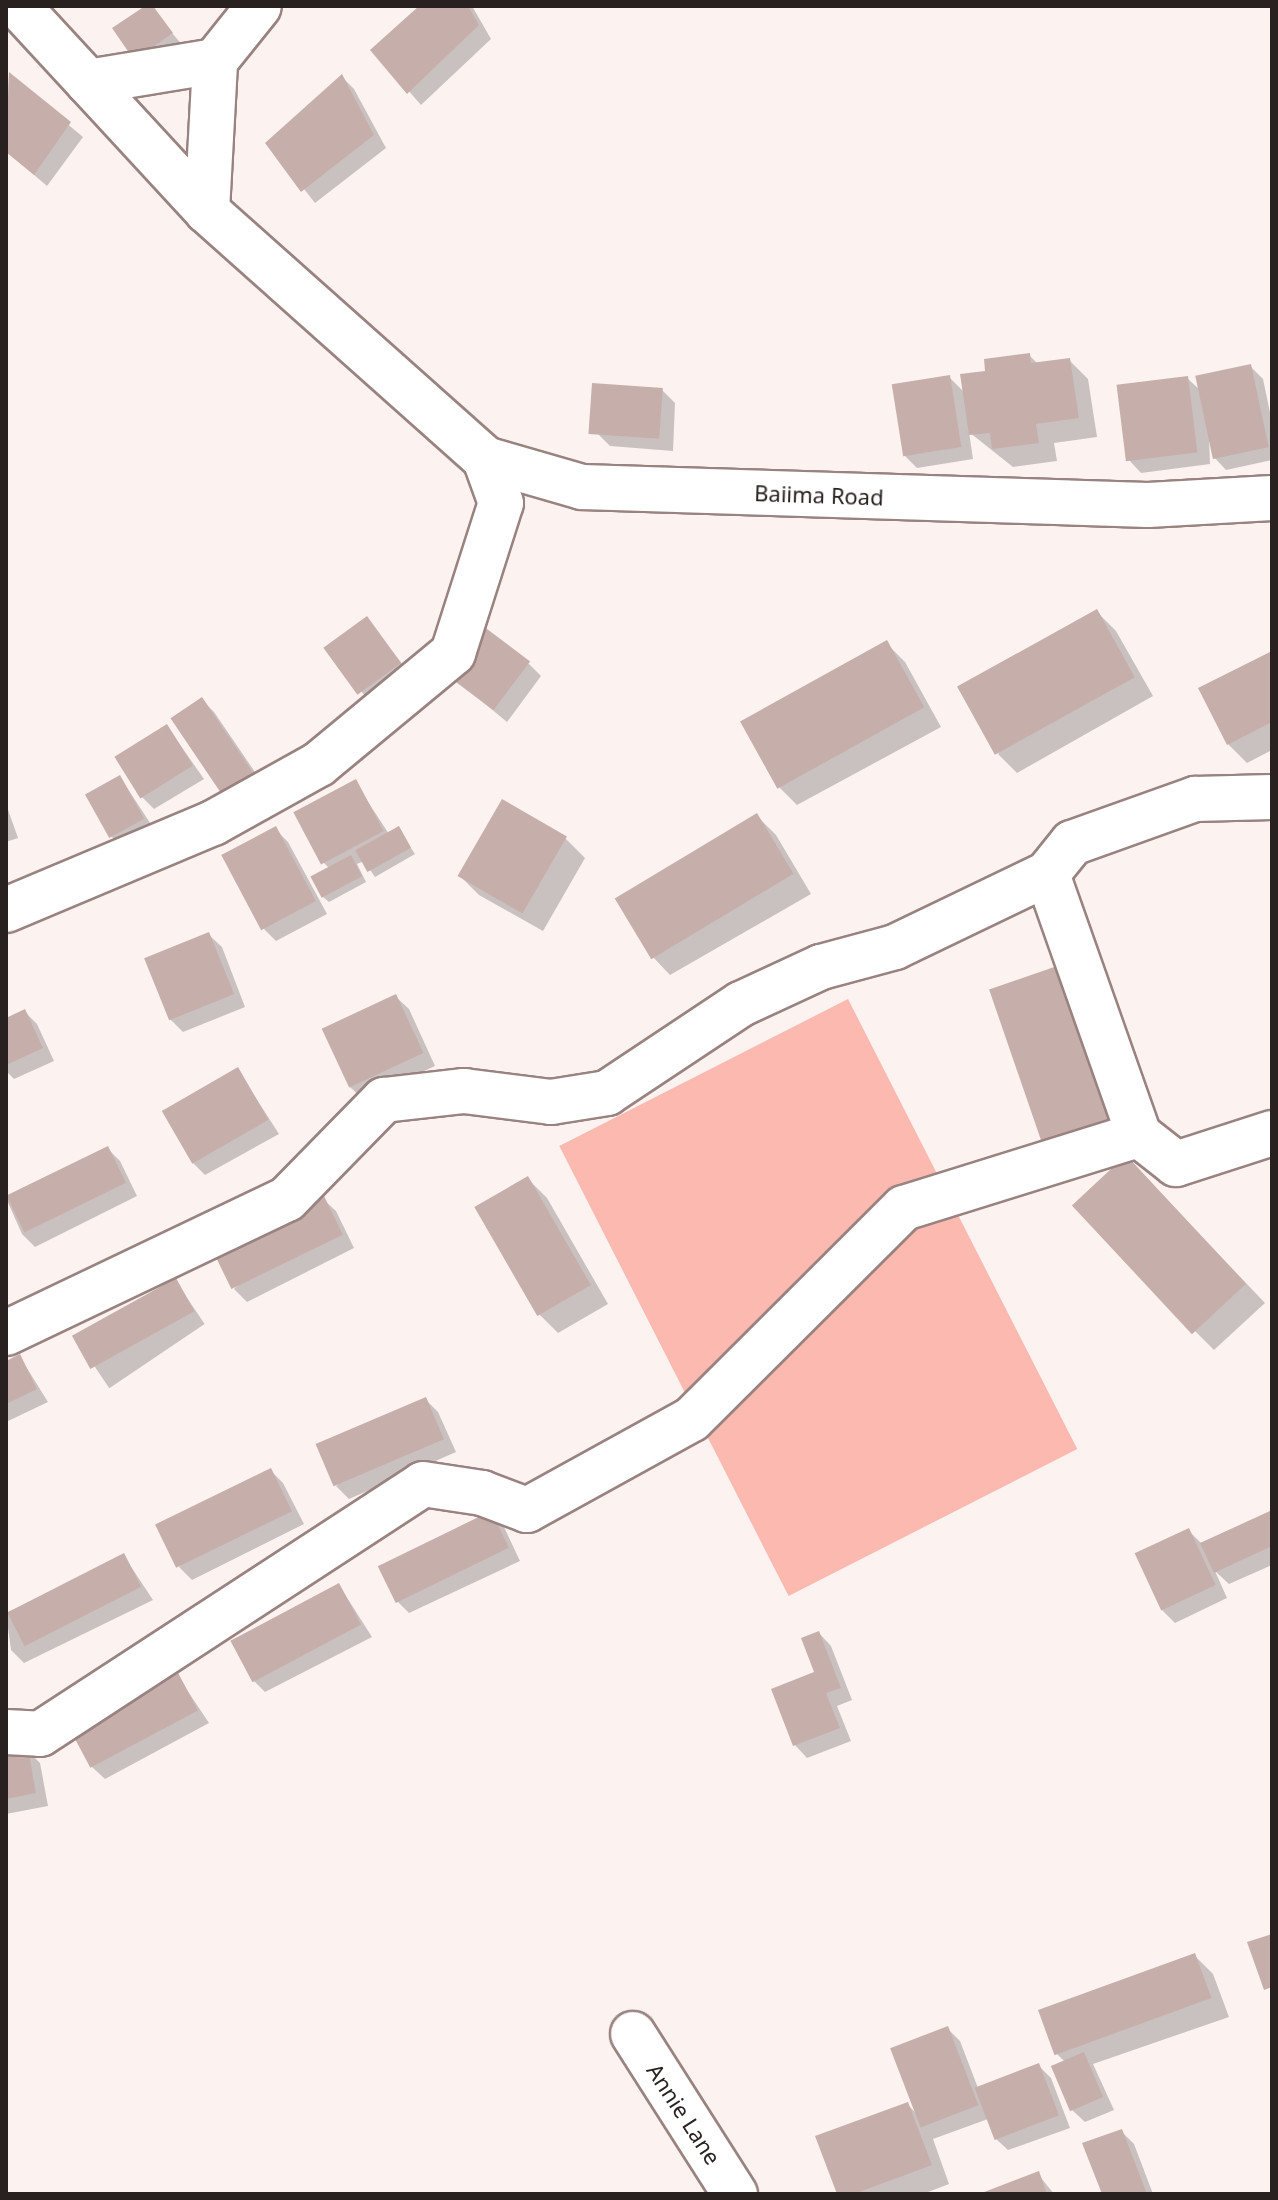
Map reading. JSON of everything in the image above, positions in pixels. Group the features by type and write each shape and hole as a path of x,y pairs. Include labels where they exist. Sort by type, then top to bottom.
{"street":[{"name":"Baiima Road","path":"18,6 207,211 485,459 582,487 1148,505 1272,498"},
{"path":"207,211 215,61 259,6"},
{"path":"88,82 215,61"},
{"path":"6,910 213,823 319,764 453,653 501,503 485,459"},
{"path":"6,1333 287,1199 384,1100 464,1091 551,1102 607,1093 741,1004 821,967 895,947 1047,874 1072,843 1195,799 1272,797"},
{"path":"1047,874 1139,1135 1176,1164 1272,1133"},
{"path":"6,1732 40,1734 423,1484 482,1493 527,1510 692,1419 904,1208 1139,1135"},
{"name":"Annie Lane","path":"633,2034 735,2194"}],"shaded area":[{"path":"848,999 1077,1449 789,1596 559,1146"}],"building":[{"path":"145,6 153,6 173,33 134,60 112,28"},
{"path":"419,6 468,6 479,25 407,94 370,50"},
{"path":"9,72 71,122 34,175 6,152"},
{"path":"342,74 374,135 301,192 265,143"},
{"path":"1030,353 1031,363 1070,358 1079,418 1036,424 1039,443 992,449 990,433 969,435 960,374 985,371 984,359"},
{"path":"1251,364 1269,447 1213,459 1195,376"},
{"path":"950,375 961,447 903,456 892,384"},
{"path":"1188,376 1197,452 1126,461 1117,385"},
{"path":"592,383 663,388 659,439 588,434"},
{"path":"1097,609 1135,677 995,755 957,687"},
{"path":"367,616 401,663 357,695 323,648"},
{"path":"483,626 530,662 493,710 446,675"},
{"path":"887,640 924,707 777,789 740,721"},
{"path":"1272,651 1272,722 1227,745 1198,688"},
{"path":"202,697 259,782 228,803 170,718"},
{"path":"167,724 193,766 140,798 114,757"},
{"path":"120,775 144,819 109,838 85,794"},
{"path":"356,779 384,831 321,864 293,812"},
{"path":"502,799 567,836 522,914 458,876"},
{"path":"757,813 794,874 651,959 615,898"},
{"path":"276,826 316,901 261,930 221,855"},
{"path":"399,826 411,848 367,872 355,850"},
{"path":"351,855 362,876 322,898 310,877"},
{"path":"209,932 234,994 169,1020 144,958"},
{"path":"1060,965 1116,1127 1045,1151 989,989"},
{"path":"396,994 423,1053 349,1088 322,1029"},
{"path":"25,1009 43,1048 6,1065 6,1018"},
{"path":"238,1067 268,1120 192,1164 162,1111"},
{"path":"108,1146 126,1183 24,1232 6,1196"},
{"path":"1126,1155 1246,1284 1192,1334 1072,1205"},
{"path":"528,1176 591,1285 537,1316 474,1207"},
{"path":"324,1196 343,1235 231,1289 213,1250"},
{"path":"176,1278 194,1311 90,1369 72,1336"},
{"path":"20,1354 37,1389 6,1404 6,1361"},
{"path":"426,1397 444,1439 334,1486 316,1444"},
{"path":"271,1468 292,1511 176,1568 155,1525"},
{"path":"491,1511 509,1548 396,1603 378,1566"},
{"path":"1270,1511 1272,1546 1214,1573 1200,1543"},
{"path":"1189,1528 1216,1585 1161,1610 1135,1553"},
{"path":"124,1553 141,1587 25,1646 7,1612"},
{"path":"339,1583 361,1624 252,1682 230,1641"},
{"path":"819,1631 841,1688 826,1693 840,1728 793,1746 771,1689 814,1672 801,1638"},
{"path":"176,1669 198,1710 90,1768 68,1726"},
{"path":"28,1748 36,1793 6,1799 6,1753"},
{"path":"1272,1934 1272,1987 1264,1990 1247,1942"},
{"path":"1195,1953 1211,1998 1054,2055 1038,2010"},
{"path":"948,2026 978,2105 921,2128 890,2048"},
{"path":"1084,2052 1103,2097 1070,2111 1051,2066"},
{"path":"1039,2063 1059,2115 995,2140 975,2088"},
{"path":"908,2102 932,2165 854,2194 837,2194 815,2136"},
{"path":"1122,2129 1147,2194 1102,2194 1082,2143"},
{"path":"1039,2171 1047,2194 979,2194"}]}
